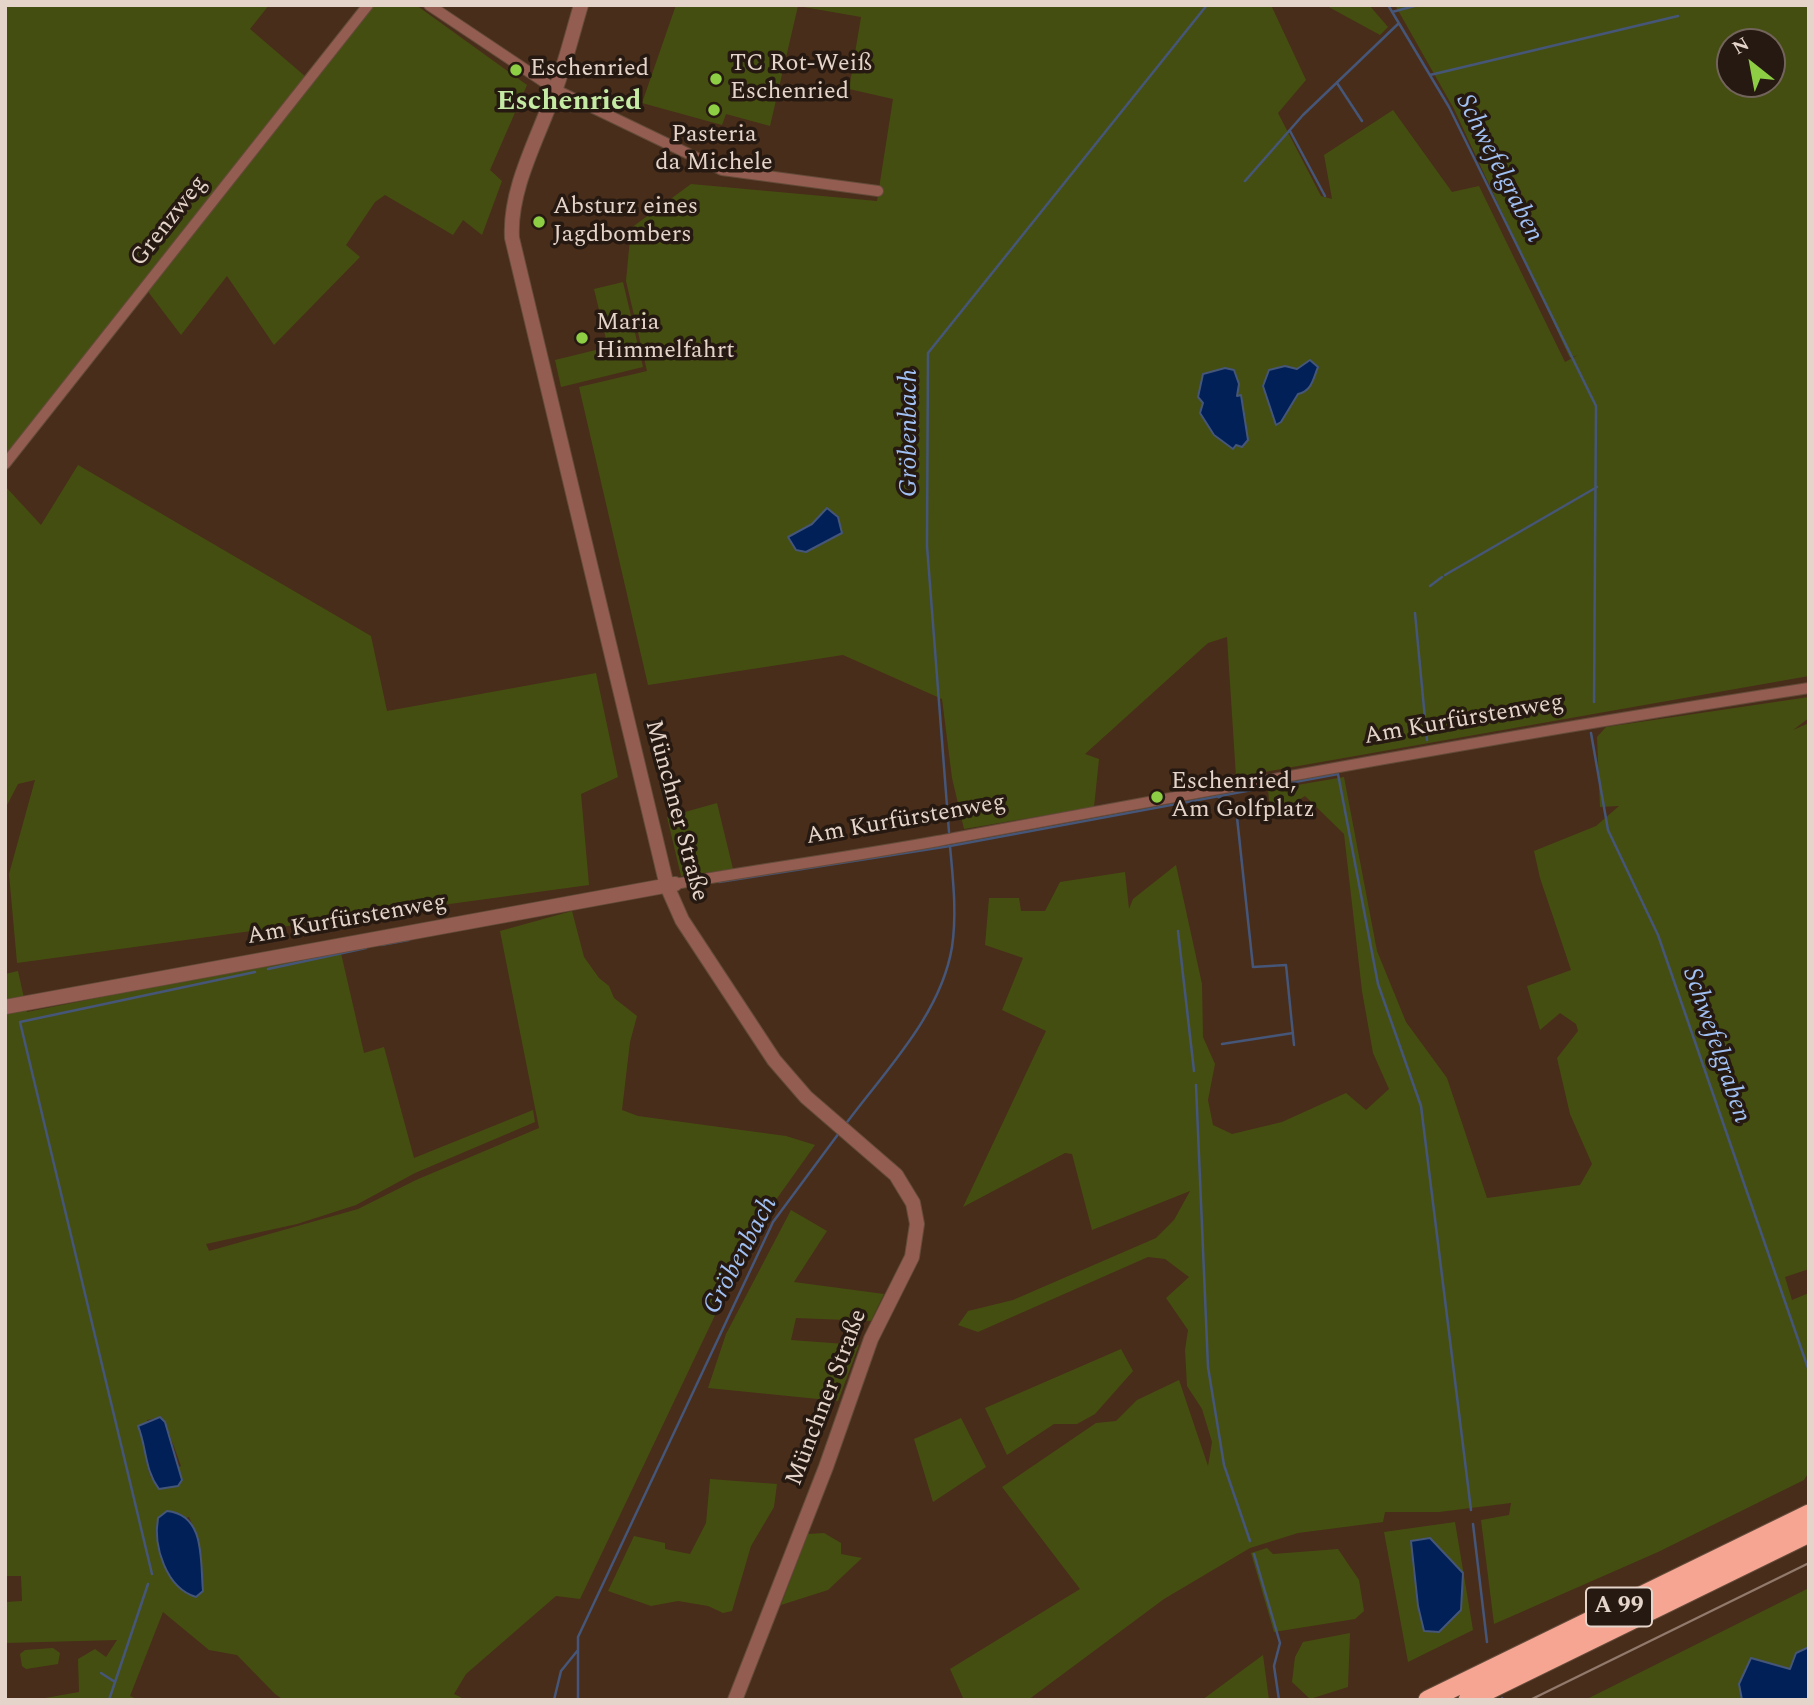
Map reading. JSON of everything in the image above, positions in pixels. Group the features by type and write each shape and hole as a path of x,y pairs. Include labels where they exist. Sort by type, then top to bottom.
{"highway":[{"name":"A 99","path":"1428,1700 1809,1514"},
{"name":"A 99","path":"1468,1700 1809,1533"}],"street":[{"name":"Grenzweg","path":"5,464 368,5"},
{"path":"429,5 556,90 722,170 878,191"},
{"name":"Münchner Straße","path":"581,5 556,90 514,204 512,238 671,885 682,920 774,1060 843,1131 896,1175 905,1188 915,1213 916,1241 897,1291 867,1349 826,1466 735,1700"},
{"name":"Am Kurfürstenweg","path":"8,1006 1593,721 1809,688"}],"green space":[{"path":"5,5 269,5 250,29 306,77 5,457"},
{"path":"374,5 416,5 527,85 490,170 502,181 482,235 463,220 453,235 385,195 375,202 346,245 360,257 274,345 227,276 181,335 146,289"},
{"path":"676,5 1271,5 1306,80 1278,113 1321,196 1332,199 1324,155 1393,110 1452,192 1479,186 1565,362 1578,355 1570,358 1454,109 1395,5 1809,5 1809,676 1236,777 1227,637 1208,643 1085,754 1099,759 1094,807 964,829 952,778 942,699 843,655 648,685 579,387 647,371 626,281 631,228 691,184 877,201 893,99 849,89 861,17 798,6 770,126 726,114 722,125 642,103"},
{"path":"1325,5 1369,5 1388,27 1380,35"},
{"path":"623,282 643,367 561,387 555,360 608,347 594,289"},
{"path":"78,465 371,636 387,711 596,673 618,777 581,794 589,885 17,963 9,874 35,780 18,784 5,809 5,486 41,525"},
{"path":"1809,697 1809,718 1793,730 1809,723 1809,1269 1785,1277 1792,1300 1809,1293 1809,1472 1804,1480 1658,1552 1494,1624 1481,1520 1509,1515 1511,1503 1439,1512 1385,1512 1383,1522 1298,1533 1250,1548 1164,1599 1028,1700 964,1700 950,1669 1080,1589 1002,1487 1096,1423 1116,1421 1137,1400 1179,1380 1208,1466 1212,1442 1202,1409 1187,1386 1185,1350 1188,1330 1166,1298 1189,1277 1165,1259 1148,1257 978,1332 958,1325 968,1311 1013,1300 1156,1238 1174,1220 1190,1191 1092,1230 1072,1154 1065,1153 963,1207 1046,1031 1002,1010 1023,958 985,945 989,898 1019,898 1021,911 1045,911 1060,882 1125,872 1129,909 1133,899 1176,865 1202,984 1203,1037 1215,1064 1208,1100 1213,1125 1232,1134 1282,1122 1346,1093 1366,1110 1389,1089 1373,1053 1362,991 1344,834 1305,796 1278,813 1270,810 1268,790 1344,777 1377,951 1406,1022 1447,1078 1487,1198 1580,1185 1592,1164 1570,1114 1557,1058 1578,1031 1576,1024 1560,1013 1540,1030 1527,986 1571,970 1540,878 1534,851 1596,826 1619,806 1600,807 1597,737 1606,727"},
{"path":"717,803 733,869 681,876 667,817"},
{"path":"572,911 584,957 599,978 609,986 614,998 637,1016 630,1042 622,1110 638,1116 786,1136 815,1145 758,1225 580,1599 556,1596 466,1674 454,1694 466,1700 284,1700 237,1655 209,1650 163,1612 130,1696 139,1700 34,1700 79,1692 78,1659 95,1649 106,1657 117,1640 5,1643 5,1602 22,1601 21,1576 5,1576 5,974 18,971 27,1012 340,949 364,1053 384,1047 414,1158 533,1110 535,1122 415,1173 356,1205 297,1224 206,1244 209,1251 358,1209 416,1180 539,1128 500,931","holes":["160,1417 165,1422 181,1466 151,1478 145,1449 147,1420","189,1517 198,1537 203,1591 164,1565 156,1530"]},
{"path":"791,1210 827,1231 794,1282 884,1294 871,1321 796,1318 791,1340 859,1345 838,1401 708,1388 726,1334"},
{"path":"1121,1349 1133,1371 1095,1414 1077,1424 1054,1424 1007,1455 985,1408"},
{"path":"961,1418 986,1467 933,1502 914,1439"},
{"path":"710,1479 777,1484 774,1507 751,1546 732,1611 723,1613 708,1606 678,1601 651,1606 608,1591 634,1536 665,1543 665,1549 690,1554 706,1523"},
{"path":"1455,1522 1473,1630 1408,1662 1384,1532"},
{"path":"824,1533 841,1543 841,1554 862,1558 828,1590 781,1605 808,1534"},
{"path":"1267,1548 1273,1554 1338,1549 1359,1580 1364,1611 1355,1619 1274,1632 1251,1553"},
{"path":"1809,1588 1809,1700 1585,1700"},
{"path":"1350,1633 1348,1687 1310,1699 1292,1682 1295,1657 1303,1642"},
{"path":"53,1648 60,1653 58,1664 26,1669 22,1666 20,1654 25,1650"},
{"path":"1263,1655 1269,1700 1202,1700"}],"water":[{"path":"1310,360 1318,367 1311,384 1298,394 1281,422 1276,425 1263,386 1269,370 1285,366 1297,369"},
{"path":"1225,368 1234,370 1239,384 1237,396 1241,395 1248,440 1242,447 1236,445 1233,449 1214,435 1200,413 1203,403 1198,397 1203,374"},
{"path":"827,508 838,517 842,533 806,552 796,550 788,537 812,524"},
{"path":"160,1417 165,1422 182,1480 178,1486 159,1489 148,1466 138,1426"},
{"path":"167,1511 180,1514 195,1530 201,1554 203,1591 196,1597 177,1585 164,1565 157,1529 158,1518"},
{"path":"1430,1538 1463,1573 1461,1610 1439,1632 1424,1631 1418,1606 1411,1541"},
{"path":"1809,1647 1809,1700 1742,1700 1739,1684 1751,1658 1790,1669 1796,1653"}],"waterway":[{"name":"Gröbenbach","path":"949,832 927,546 928,353 1207,5"},
{"name":"Schwefelgraben","path":"1388,5 1449,107 1596,406 1594,702"},
{"path":"1392,12 1418,5"},
{"path":"1430,75 1678,16"},
{"path":"1245,181 1303,115 1399,23"},
{"path":"1337,83 1362,121"},
{"path":"1290,131 1325,196"},
{"path":"1445,575 1597,487"},
{"path":"1430,586 1442,577"},
{"path":"1415,613 1427,740"},
{"name":"Schwefelgraben","path":"1591,733 1608,830 1658,935 1809,1371"},
{"path":"719,882 950,846 1338,774 1378,984 1421,1106 1471,1510"},
{"path":"1217,796 1236,808 1253,967 1286,965 1294,1045"},
{"name":"Gröbenbach","path":"845,1125 909,1042 924,1019 946,972 954,922 950,846"},
{"path":"1178,931 1194,1071"},
{"path":"381,945 409,940"},
{"path":"268,969 366,948"},
{"path":"152,1574 20,1022 255,972"},
{"path":"1222,1044 1293,1033"},
{"path":"1196,1085 1208,1367 1224,1465 1250,1541"},
{"name":"Gröbenbach","path":"578,1700 578,1637 773,1222 839,1133"},
{"path":"1473,1524 1487,1642"},
{"path":"1254,1554 1280,1643 1274,1666 1279,1700"},
{"path":"109,1700 148,1584"},
{"path":"554,1700 561,1671 578,1650"},
{"path":"101,1673 115,1682"}],"railway":[{"path":"1530,1700 1809,1563"}],"place":[{"name":"Eschenried","path":"516,70"},
{"name":"TC Rot-Weiß Eschenried","path":"716,79"},
{"name":"Pasteria da Michele","path":"714,110"},
{"name":"Absturz eines Jagdbombers","path":"539,222"},
{"name":"Maria Himmelfahrt","path":"582,338"},
{"name":"Eschenried, Am Golfplatz","path":"1157,797"}],"district":[{"name":"Eschenried","path":"569,104"}]}
